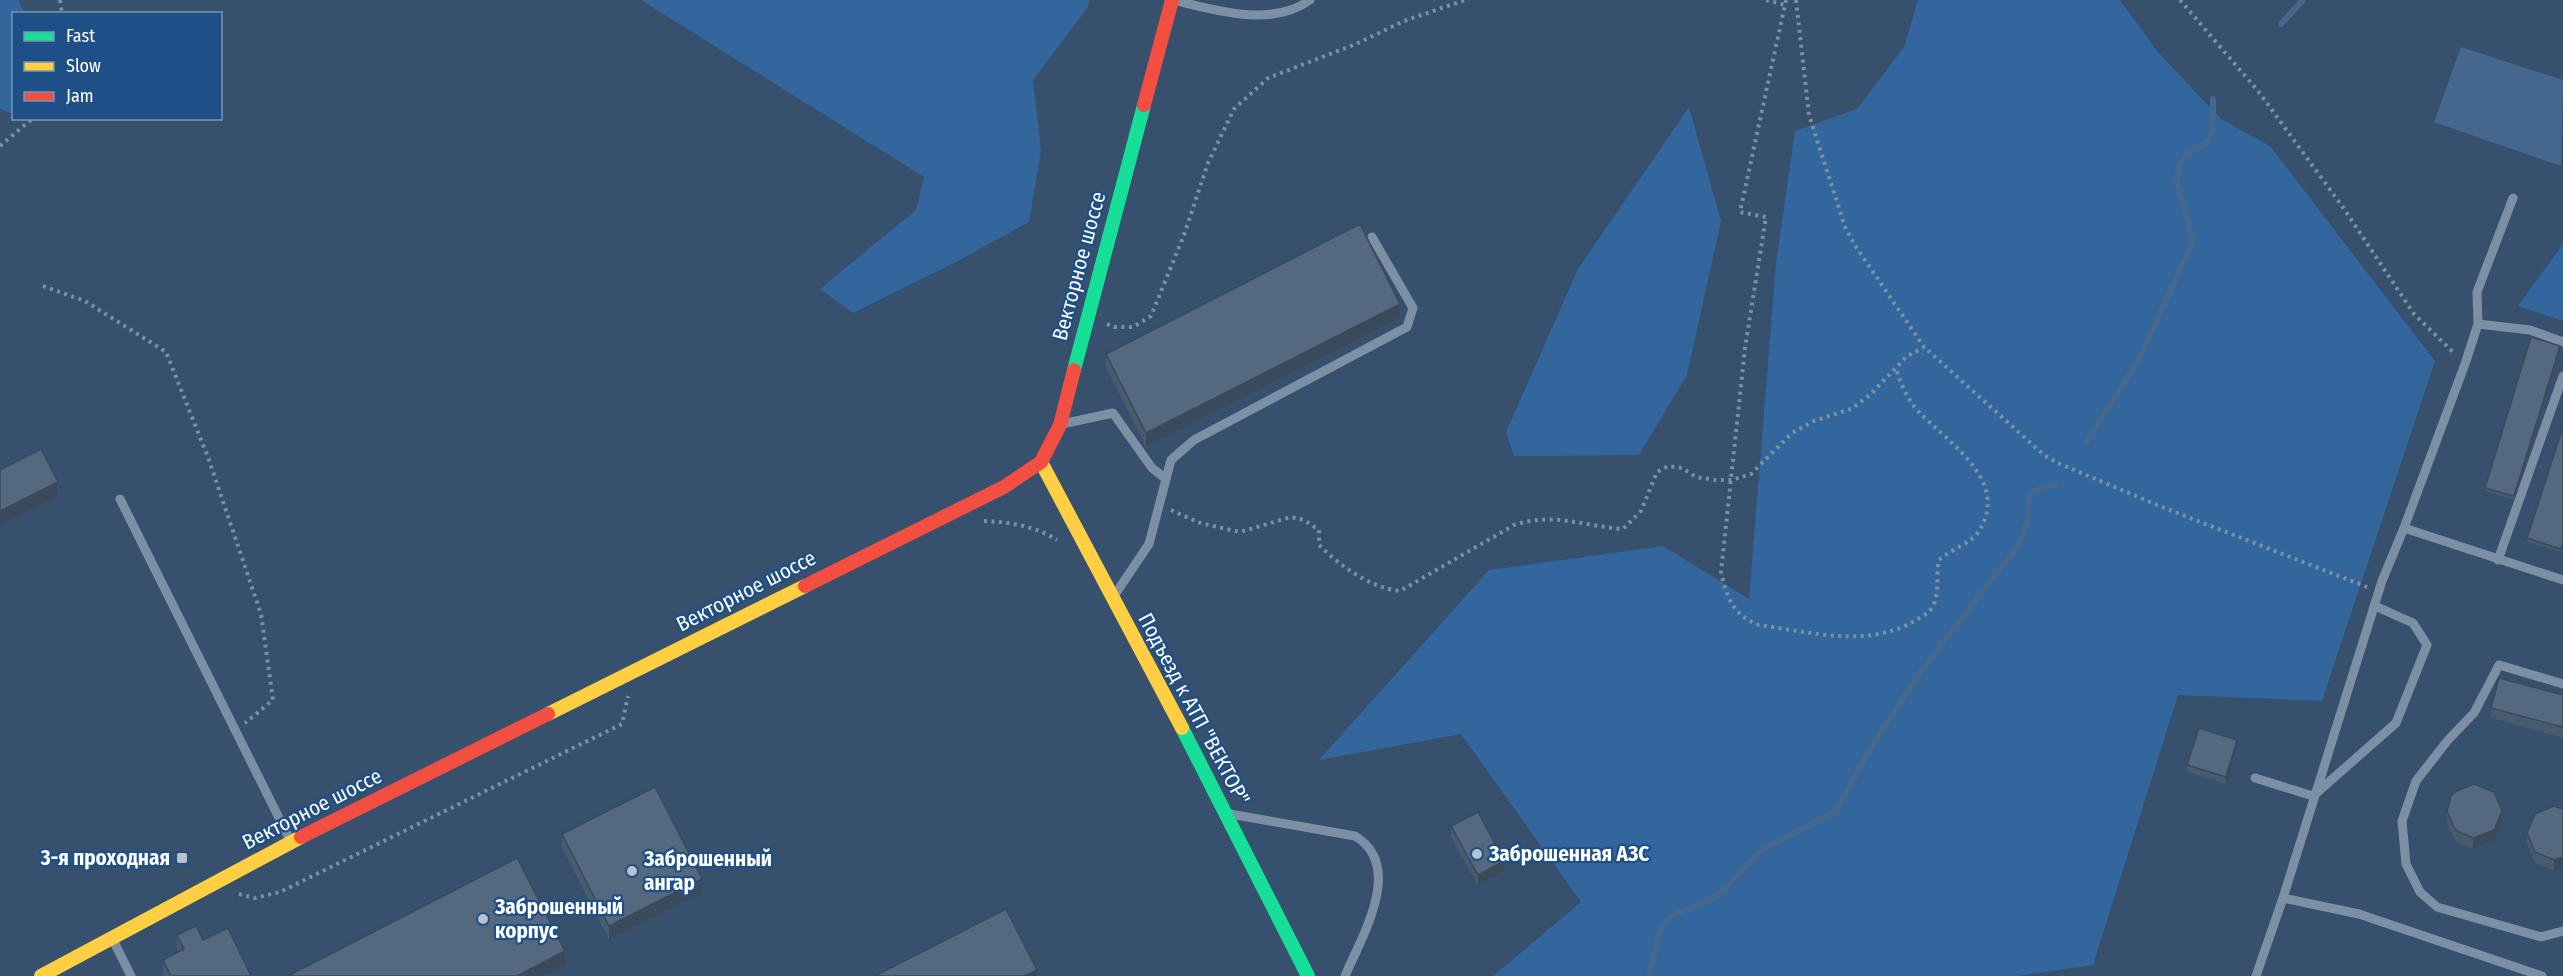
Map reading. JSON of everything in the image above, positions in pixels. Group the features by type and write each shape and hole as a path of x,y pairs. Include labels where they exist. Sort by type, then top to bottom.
{"main road":[{"name":"Векторное шоссе","path":"41,976 291,842 1004,487 1041,462 1060,425 1087,315 1172,0"},
{"name":"Подъезд к АТП \"ВЕКТОР\"","path":"1041,462 1308,976"}],"lane":[{"path":"1172,0 1233,14 1264,15 1302,6 1310,0"},
{"path":"2256,976 2283,898 2313,796 2379,592 2465,364 2478,324 2477,292 2513,198"},
{"path":"1113,598 1149,544 1171,460 1194,440 1407,327 1413,308 1372,237"},
{"path":"2478,324 2530,330 2563,342"},
{"path":"2498,560 2563,376"},
{"path":"1060,425 1113,413 1152,468 1166,479"},
{"path":"120,499 237,729 291,842"},
{"path":"2404,528 2563,580"},
{"path":"2313,796 2396,723 2427,645 2413,623 2375,606"},
{"path":"2563,684 2499,665 2474,712 2448,740 2416,781 2402,821 2406,864 2420,892 2438,907 2541,937 2563,931"},
{"path":"2255,778 2313,796"},
{"path":"1225,813 1355,836 1368,844 1374,854 1378,874 1377,898 1345,976"},
{"path":"2283,898 2359,914 2542,976"},
{"path":"111,938 131,976"}],"path":[{"path":"1087,315 1114,327 1133,327 1151,316 1184,235 1208,163 1234,109 1268,78 1356,44 1404,21 1465,0"},
{"path":"1766,0 1786,2 1740,212 1766,217 1745,348 1721,572 1729,604 1739,615 1759,625 1831,636 1873,636 1894,632 1930,611 1937,592 1939,560 1955,547 1976,535 1985,513 1987,497 1985,487 1970,459 1919,412 1902,389 1896,368"},
{"path":"1796,0 1809,115 1845,227 1854,244 1924,347 2044,455 2058,463 2157,505 2379,592"},
{"path":"2180,0 2258,92 2342,206 2414,314 2465,364"},
{"path":"0,146 31,120"},
{"path":"43,286 86,301 166,352 209,460 261,614 273,700 237,729"},
{"path":"1159,505 1200,523 1240,532 1291,517 1305,520 1319,530 1319,545 1332,558 1383,589 1400,591 1514,525 1534,519 1558,518 1623,529 1641,511 1657,472 1668,466 1682,468 1696,477 1732,480 1751,474 1792,433 1814,421 1851,409 1870,395 1906,357 1924,347"},
{"path":"975,520 1032,528 1062,542"},
{"path":"231,892 255,898 279,892 622,724 629,692"}],"shaded area":[{"path":"0,0 18,0 24,12 12,12 12,114 0,109"},
{"path":"641,0 1089,0 1088,7 1033,80 1041,151 1029,222 954,263 853,313 820,289 916,210 924,177"},
{"path":"1918,0 2120,0 2157,51 2221,119 2270,146 2435,361 2322,701 2178,695 2093,965 2017,976 1493,976 1581,902 1461,734 1319,760 1489,570 1663,546 1749,599 1776,264 1795,131 1857,109 1904,47"},
{"path":"2461,47 2563,80 2561,166 2434,122"},
{"path":"1689,107 1721,221 1687,375 1639,455 1514,456 1506,432 1578,269"},
{"path":"2563,244 2563,321 2518,306"}],"building":[{"path":"1360,224 1400,304 1146,433 1106,354"},
{"path":"2531,337 2560,346 2514,496 2485,488"},
{"path":"2563,427 2563,542 2561,549 2527,538"},
{"path":"41,449 58,482 0,511 0,470"},
{"path":"2499,678 2563,695 2563,727 2491,708"},
{"path":"2199,728 2237,740 2226,777 2187,765"},
{"path":"2474,784 2494,792 2502,811 2494,830 2473,838 2455,830 2447,811 2451,796 2455,792"},
{"name":"Заброшенный ангар","path":"655,787 702,879 609,926 562,834"},
{"path":"2554,806 2563,809 2563,857 2554,860 2535,852 2527,833 2535,814"},
{"name":"Заброшенная АЗС","path":"1478,812 1504,861 1478,875 1451,826"},
{"name":"Заброшенный корпус","path":"517,858 565,951 517,976 288,976"},
{"path":"1006,909 1037,970 1024,976 875,976"},
{"path":"196,926 203,940 228,928 251,976 171,976 163,960 184,949 177,935"}],"waterway":[{"path":"2281,24 2303,0"},
{"path":"2086,443 2138,361 2193,242 2177,177 2180,165 2187,154 2205,144 2210,137 2213,99"},
{"path":"1649,976 1660,930 1672,915 1720,894 1761,850 1835,812 1873,744 1922,670 2020,543 2028,519 2030,494 2056,484"}],"traffic: fast":[{"path":"1074,370 1144,105"},
{"path":"1182,728 1308,976"}],"traffic: slow":[{"path":"1041,462 1182,728"},
{"path":"548,714 805,586"},
{"path":"41,976 301,837"}],"traffic: jam":[{"path":"1144,105 1172,0"},
{"path":"805,586 1004,487 1041,462 1060,425 1074,370"},
{"path":"301,837 548,714"}],"place":[{"name":"Заброшенная АЗС","path":"1477,854"},
{"name":"3-я проходная","path":"182,858"},
{"name":"Заброшенный ангар","path":"632,871"},
{"name":"Заброшенный корпус","path":"483,919"}]}
